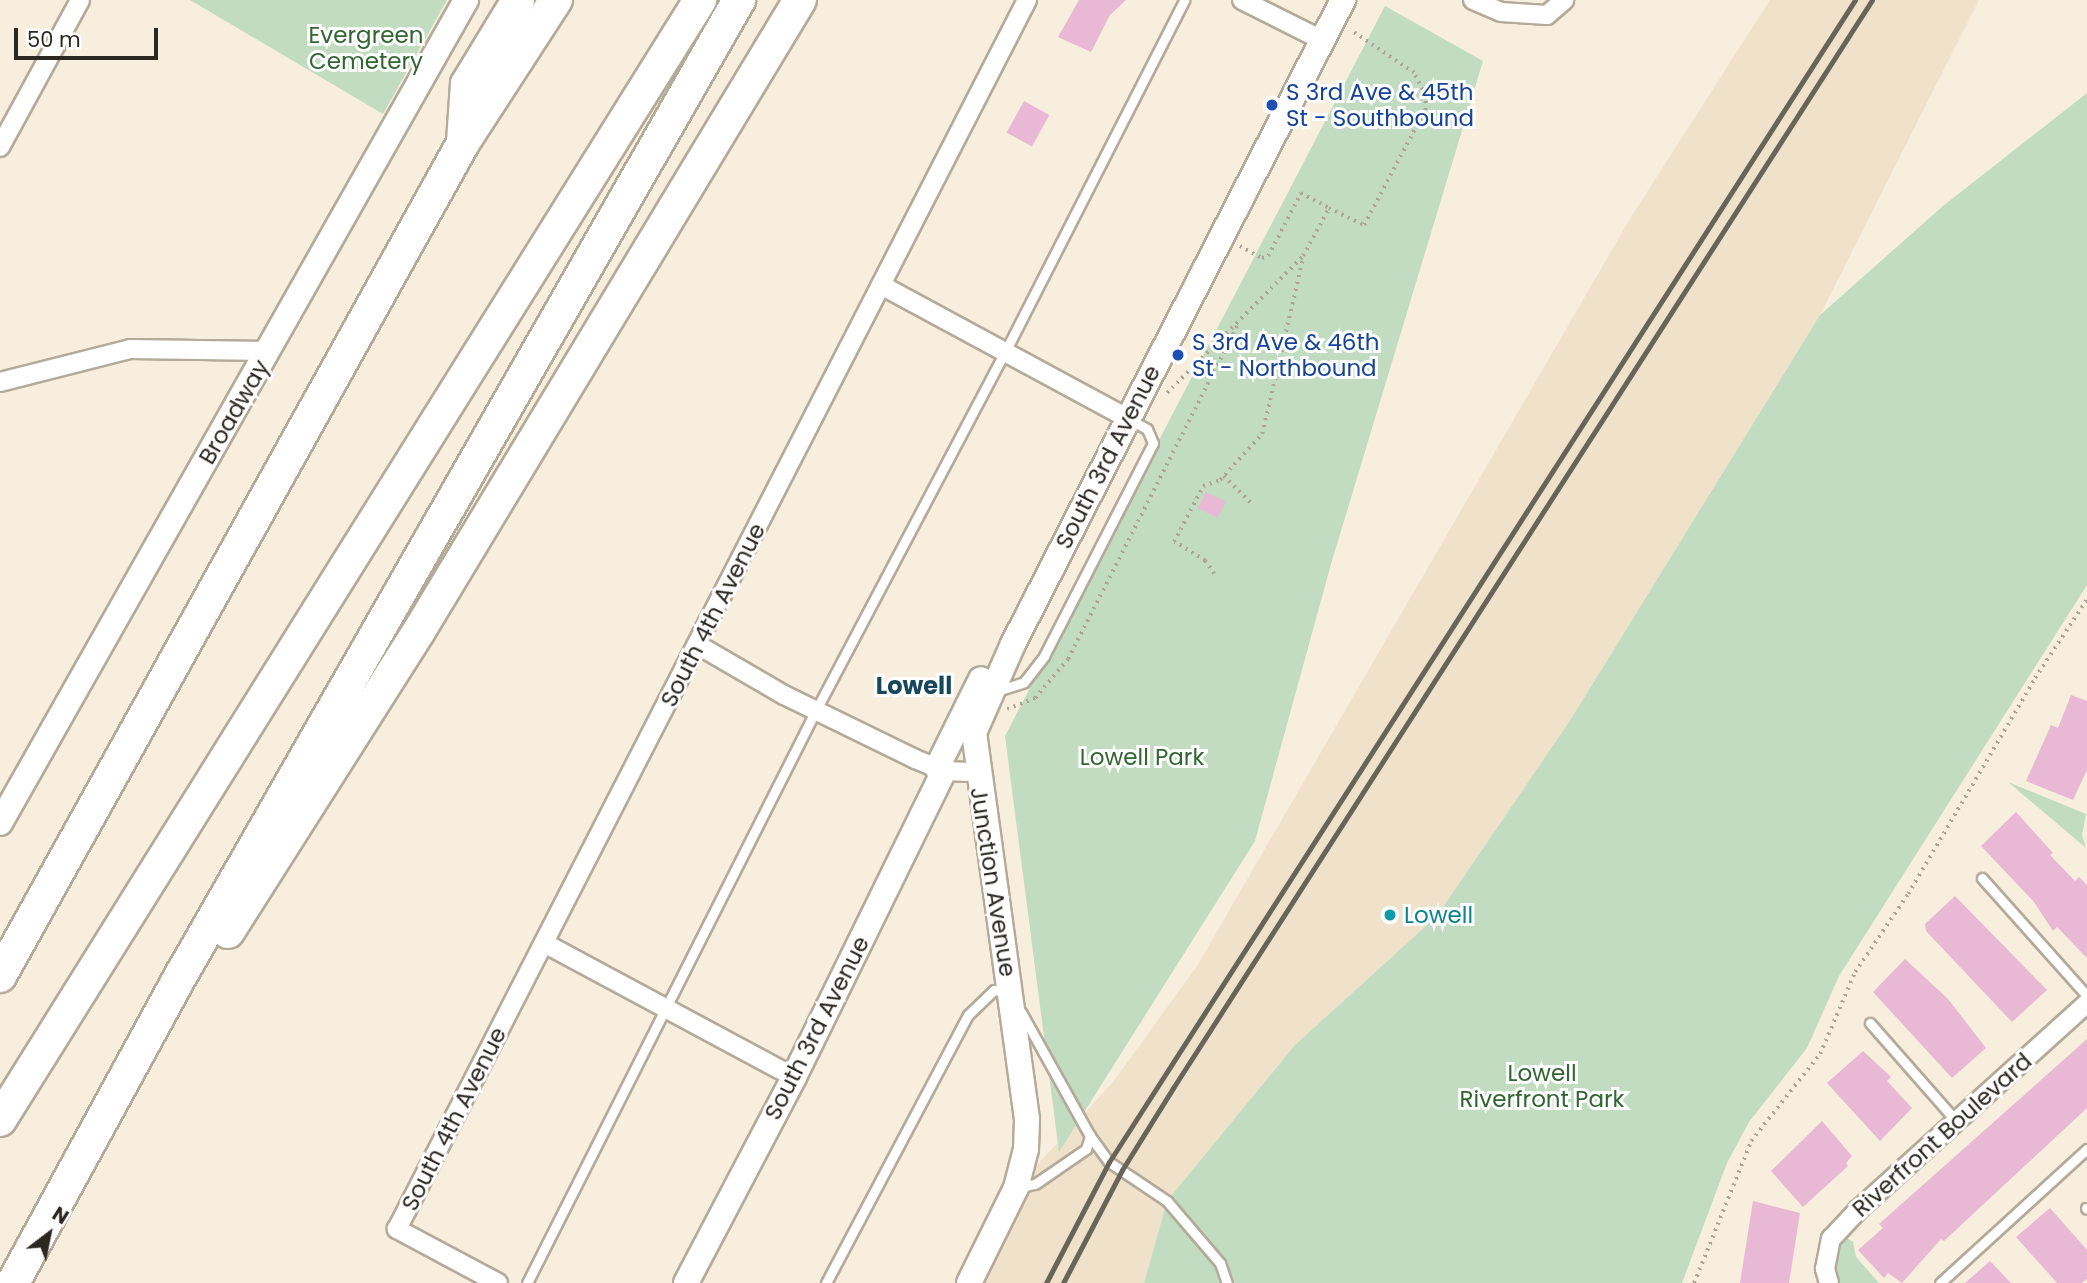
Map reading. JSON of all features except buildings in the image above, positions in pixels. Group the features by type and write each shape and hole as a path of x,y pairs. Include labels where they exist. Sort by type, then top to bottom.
{"highway":[{"path":"463,144 467,83 518,0"},
{"path":"0,976 463,144 556,0"},
{"path":"0,1120 700,0"},
{"path":"13,1283 434,528 692,88 739,0"},
{"path":"692,88 750,0"},
{"path":"57,1202 419,631 709,146 800,0"},
{"path":"709,146 817,0"}],"street":[{"path":"0,147 80,0"},
{"name":"Broadway","path":"0,823 466,0"},
{"name":"South 4th Avenue","path":"499,1283 397,1228 1027,0"},
{"path":"1242,0 1333,20"},
{"path":"1473,0 1501,12 1547,15 1564,0"},
{"name":"South 3rd Avenue","path":"976,772 974,733 989,694 1127,418 1333,20"},
{"path":"881,285 1127,418"},
{"path":"0,382 130,349 269,351"},
{"name":"South 3rd Avenue","path":"686,1283 794,1077 985,673 1040,591"},
{"path":"698,645 816,710 940,769 976,772"},
{"name":"Junction Avenue","path":"969,1283 1016,1188 1026,1149 1027,1119 976,772"},
{"path":"544,943 794,1077"},
{"name":"Riverfront Boulevard","path":"1829,1283 1825,1269 1831,1239 2087,1003"}],"lane":[{"path":"527,1283 816,710 1006,352 1184,0"},
{"path":"989,694 1024,682 1044,656 1153,443 1147,429 1127,418"},
{"path":"1982,878 2087,996"},
{"path":"826,1283 968,1014 994,990 1010,993 1090,1136 1109,1162 1167,1201 1220,1263 1227,1283"},
{"path":"1870,1023 1957,1122"},
{"path":"1016,1188 1035,1184 1086,1149 1090,1136"},
{"path":"1940,1283 2087,1149"}],"path":[{"path":"1221,236 1262,258 1271,251 1301,193 1364,225 1425,110 1426,96 1403,62 1333,20"},
{"path":"1214,574 1205,561 1174,545 1203,485 1224,476 1262,434 1303,256 1329,208"},
{"path":"1145,383 1164,395 1303,256"},
{"path":"979,721 1035,698 1068,660 1240,319"},
{"path":"1224,476 1253,505"},
{"path":"1694,1283 1751,1141 1820,1054 1855,972 1908,894 2035,678 2087,599"}],"shaded area":[{"path":"1770,0 1979,0 1820,315 1571,719 1437,916 1295,1045 1167,1201 1144,1283 969,1283 1016,1188 1113,1082 1197,966 1631,217"}],"green space":[{"name":"Evergreen Cemetery","path":"190,0 447,0 383,114"},
{"name":"Lowell Park","path":"1385,6 1483,61 1331,564 1255,841 1059,1152 1005,736"},
{"name":"Lowell Riverfront Park","path":"2087,93 2087,585 1839,976 1807,1048 1749,1122 1727,1163 1682,1283 1144,1283 1167,1201 1295,1045 1437,916 1571,719 1820,315 1943,206"},
{"path":"2008,782 2086,814 2082,835 2086,848"},
{"path":"1844,1236 1853,1242 1856,1257 1879,1283 1837,1283 1834,1273"}],"railway":[{"path":"1046,1283 1109,1162 1855,0"},
{"path":"1063,1283 1122,1170 1173,1088 1872,0"}],"place":[{"name":"S 3rd Ave & 45th St - Southbound","path":"1272,105"},
{"name":"S 3rd Ave & 46th St - Northbound","path":"1178,355"},
{"name":"Lowell","path":"1390,915"}],"district":[{"name":"Lowell","path":"914,686"}]}
